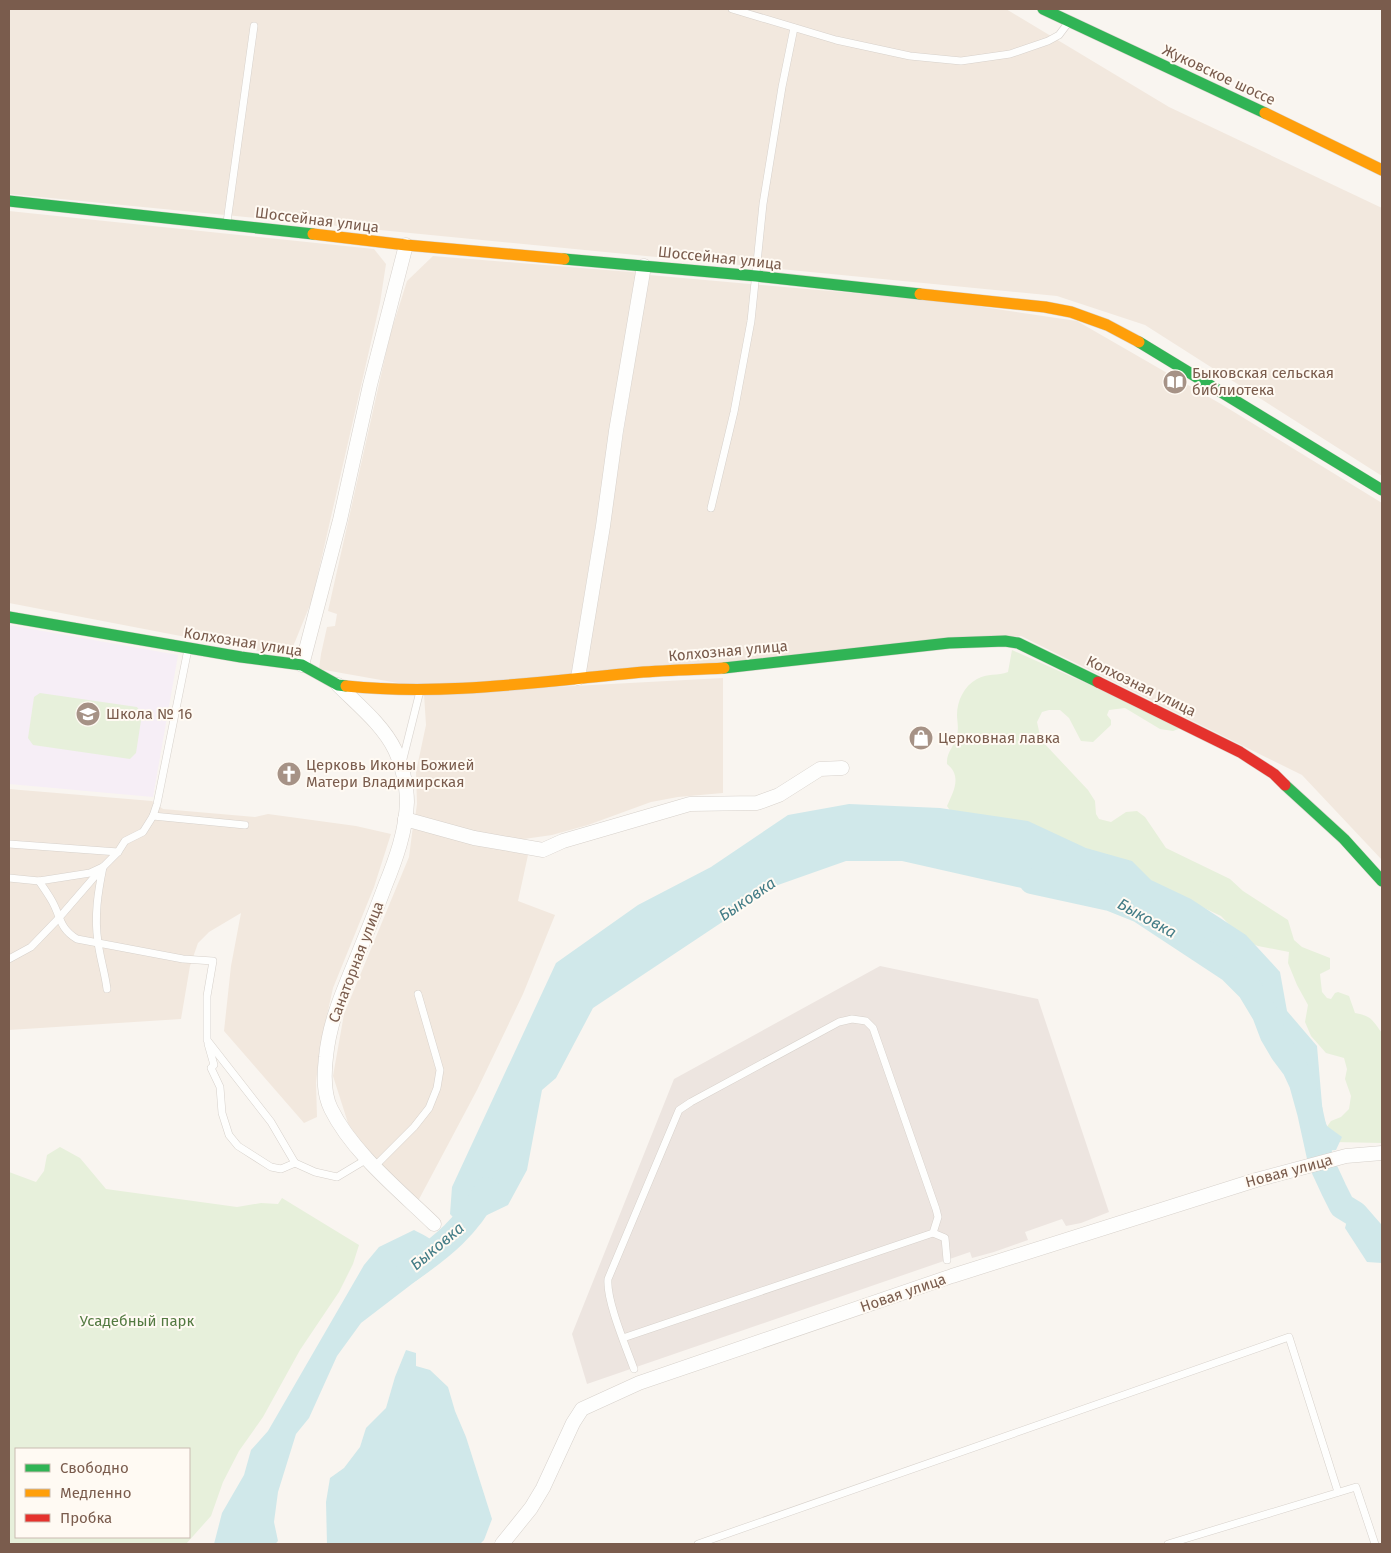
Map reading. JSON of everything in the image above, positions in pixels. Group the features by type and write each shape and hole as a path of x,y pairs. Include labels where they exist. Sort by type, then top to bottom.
{"street":[{"name":"Жуковское шоссе","path":"1043,9 1382,170"},
{"name":"Шоссейная улица","path":"9,201 406,245 756,276 1045,307 1071,312 1107,324 1153,350 1382,490"},
{"path":"302,665 340,520 370,385 406,245"},
{"path":"578,678 603,526 620,404 644,266"},
{"name":"Колхозная улица","path":"9,617 261,660 302,665 338,685 386,690 524,685 578,678 742,667 949,643 1005,641 1018,643 1240,752 1274,774 1344,839 1382,881"},
{"name":"Санаторная улица","path":"338,685 390,740 401,768 406,792 405,819 392,868 331,1026 325,1062 325,1088 330,1108 372,1161 434,1224"},
{"path":"405,819 474,838 543,850 563,841 690,804 757,803 780,795 820,769 842,768"},
{"name":"Новая улица","path":"502,1544 531,1508 543,1488 572,1423 582,1409 639,1383 952,1276 1256,1180 1346,1156 1382,1153"}],"lane":[{"path":"732,9 836,40 910,56 961,61 1010,54 1048,41 1059,35 1070,21"},
{"path":"227,224 254,26"},
{"path":"711,508 734,412 751,321 763,204 782,87 794,28"},
{"path":"9,958 31,947 118,852 125,841 143,832 153,816 188,648"},
{"path":"401,768 420,690"},
{"path":"153,816 245,825"},
{"path":"9,844 118,852"},
{"path":"9,878 39,881 90,873 103,867"},
{"path":"103,867 96,903 98,942 107,989"},
{"path":"39,881 53,902 58,919 68,934 77,939 184,959 213,961 207,996 207,1040 214,1065 211,1068 220,1087 222,1113 229,1135 238,1146 271,1168 281,1169 295,1163"},
{"path":"207,1040 271,1122 295,1163 315,1172 337,1177 372,1161 414,1127 429,1108 437,1088 440,1070 418,994"},
{"path":"634,1369 609,1294 608,1279 679,1110 839,1022 857,1019 866,1021 873,1028 936,1209 938,1217 933,1233"},
{"path":"623,1338 933,1233 945,1238 947,1260"},
{"path":"698,1544 1290,1337 1338,1492"},
{"path":"1168,1544 1356,1487 1375,1544"}],"shaded area":[{"path":"9,9 1006,9 1169,107 1382,208 1382,476 1145,325 1057,296 9,194"},
{"path":"9,211 374,249 386,264 380,303 312,600 290,654 280,655 9,603"},
{"path":"433,256 643,273 602,486 571,678 409,685 319,669 327,627 335,626 337,614 328,611 390,335 407,281"},
{"path":"649,275 943,301 1077,321 1221,404 1382,503 1382,860 1302,775 1021,636 584,676"},
{"name":"Школа № 16","path":"9,625 178,655 153,797 9,784"},
{"path":"723,678 723,793 678,797 651,802 588,825 552,835 517,840 481,834 415,818 417,804 416,772 426,725 424,694"},
{"path":"9,789 152,801 163,809 255,817 268,814 356,826 391,834 374,887 333,988 320,1047 316,1083 317,1117 304,1123 224,1031 231,966 241,913 209,932 198,943 190,966 181,1019 9,1030"},
{"path":"413,826 465,841 528,855 518,901 555,915 523,994 477,1090 417,1203 361,1143 348,1123 333,1076 344,1014 409,857"},
{"path":"880,966 1038,999 1109,1212 1081,1223 1066,1226 1062,1219 1025,1232 1028,1240 994,1252 972,1258 970,1252 587,1384 572,1334 674,1079"}],"green space":[{"path":"1012,650 1184,727 1173,731 1160,729 1125,708 1109,710 1107,715 1111,720 1111,725 1093,742 1081,741 1069,718 1060,710 1042,712 1037,722 1041,740 1088,790 1095,801 1096,814 1099,819 1111,822 1126,812 1137,811 1145,817 1166,848 1230,879 1243,891 1288,920 1294,940 1302,947 1330,958 1330,969 1320,974 1322,992 1327,998 1331,999 1338,992 1349,996 1355,1013 1371,1019 1382,1033 1382,1143 1334,1142 1326,1128 1331,1121 1341,1117 1349,1109 1351,1096 1345,1079 1347,1069 1344,1058 1326,1053 1311,1036 1305,1022 1308,1005 1288,963 1289,952 1258,946 1245,941 1221,916 1202,907 951,812 947,806 954,789 955,779 952,769 947,764 947,760 958,732 957,710 960,699 968,686 977,679 1008,672"},
{"path":"40,693 137,707 142,714 136,753 130,759 33,745 28,738 34,697"},
{"name":"Усадебный парк","path":"60,1147 80,1158 106,1189 237,1207 261,1203 278,1204 282,1198 359,1245 353,1264 339,1292 300,1350 263,1417 239,1451 223,1482 211,1516 186,1544 9,1544 9,1172 36,1182 44,1171 47,1155"}],"water":[{"path":"849,804 940,808 1028,821 1086,848 1132,861 1151,880 1191,899 1246,935 1280,972 1287,1011 1317,1046 1323,1116 1327,1126 1342,1137 1336,1150 1325,1151 1320,1146 1310,1078 1289,1038 1234,963 1125,892 1092,887 1026,889 902,861 846,861 778,885 593,1008 556,1078 542,1090 527,1170 508,1205 485,1216 457,1221 450,1214 452,1187 556,963 638,905 711,867 788,815"},
{"path":"1348,1217 1368,1220 1382,1232 1382,1263 1367,1262 1345,1228"},
{"path":"414,1230 434,1242 438,1251 438,1264 361,1323 337,1356 309,1418 296,1434 278,1492 274,1522 278,1541 275,1544 214,1544 222,1513 244,1475 251,1450 268,1431 364,1265 379,1247"},
{"path":"406,1350 416,1353 416,1366 430,1370 448,1387 492,1519 484,1540 480,1544 327,1544 326,1502 330,1478 344,1468 360,1447 366,1428 386,1408 395,1377"}],"waterway":[{"name":"Быковка","path":"1032,881 1110,898 1140,910 1231,970 1250,989 1265,1014 1273,1035 1295,1068 1302,1083 1321,1162 1342,1206 1355,1214 1382,1245"},
{"name":"Быковка","path":"409,1270 433,1253 453,1235 471,1215 487,1190"}],"traffic: fast":[{"path":"1043,9 1265,113"},
{"path":"9,201 313,234"},
{"path":"564,259 756,276 920,294"},
{"path":"1139,342 1382,490"},
{"path":"9,617 241,657 302,665 338,685 346,686"},
{"path":"724,668 949,643 1005,641 1018,643 1098,682"},
{"path":"1285,785 1344,839 1382,881"}],"traffic: slow":[{"path":"1265,113 1382,170"},
{"path":"313,234 406,245 564,259"},
{"path":"920,294 1045,307 1071,312 1107,325 1139,342"},
{"path":"346,686 382,689 454,689 644,672 724,668"}],"traffic: jam":[{"path":"1098,682 1240,752 1274,774 1285,785"}],"place":[{"name":"Быковская сельская библиотека","path":"1175,382"},
{"name":"Школа № 16","path":"88,714"},
{"name":"Церковная лавка","path":"921,738"},
{"name":"Церковь Иконы Божией Матери Владимирская","path":"289,774"}]}
